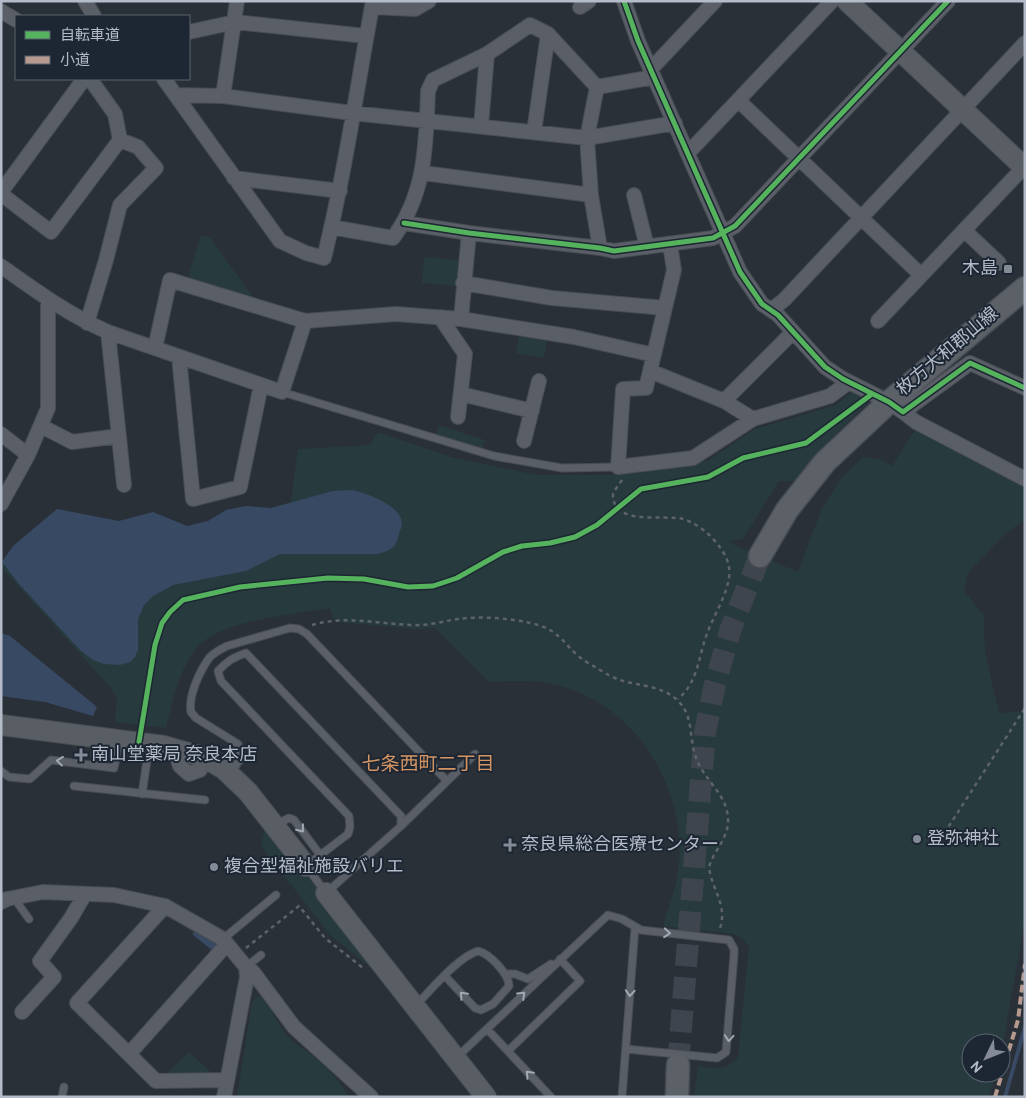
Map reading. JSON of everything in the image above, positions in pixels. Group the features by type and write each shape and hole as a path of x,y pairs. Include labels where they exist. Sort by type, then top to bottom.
{"main road":[{"name":"枚方大和郡山線","path":"760,556 787,510 825,462 888,403 1025,288"},
{"path":"676,1097 678,1065"}],"street":[{"path":"85,1 93,15"},
{"path":"223,96 237,1"},
{"path":"165,80 280,241 306,254 324,258 340,191 372,4 415,9 429,1"},
{"path":"624,1 723,234 751,290 762,304 772,310 825,367 888,403 916,422 1025,479"},
{"path":"597,88 653,73 715,1"},
{"path":"688,153 832,1"},
{"path":"847,1 1024,167 878,321"},
{"path":"404,223 469,234 614,251 712,238 723,234 735,226 948,1"},
{"path":"1,12 15,19"},
{"path":"190,32 234,22 366,36"},
{"path":"331,227 393,238 404,223 423,174 428,91 433,80 487,54 530,25 548,34 597,88"},
{"path":"534,132 548,34"},
{"path":"772,310 784,300 1025,43"},
{"path":"481,126 487,54"},
{"path":"83,80 1,193 52,232 120,140 115,114 91,80"},
{"path":"597,88 587,138 591,195 600,248"},
{"path":"176,96 223,96 352,114 587,138 675,123"},
{"path":"738,100 921,275"},
{"path":"87,323 120,205 156,168 138,147 120,140"},
{"path":"423,174 591,195"},
{"path":"234,178 340,191"},
{"path":"634,195 647,247"},
{"path":"964,230 999,263"},
{"path":"461,319 469,234"},
{"path":"670,244 674,270 646,388 623,389 624,467 693,458 753,419 830,396 849,382"},
{"path":"1,266 48,300 87,323 282,392 305,321"},
{"path":"156,348 170,280 305,321 396,314 461,319 574,337 654,355"},
{"path":"463,283 552,298 665,308"},
{"path":"1,504 28,455 48,408 48,300"},
{"path":"440,317 465,354 458,417"},
{"path":"108,332 124,485"},
{"path":"724,401 793,332"},
{"path":"179,357 193,499 240,487 261,385"},
{"path":"888,403 970,363 1025,388"},
{"path":"650,372 724,401 753,419"},
{"path":"524,441 539,381"},
{"path":"461,394 532,411"},
{"path":"41,426 72,442 119,436"},
{"path":"1,434 28,455"},
{"path":"1,725 136,742 174,749 206,759 230,774 275,825 314,861"},
{"path":"8,900 43,892 114,895 165,906 225,941 246,967 253,972 294,1027 371,1097"},
{"path":"326,893 486,1097"},
{"path":"22,1012 54,977 40,961 71,918 84,894"},
{"path":"165,906 77,1003 156,1080 227,1080"},
{"path":"129,1054 225,941"},
{"path":"224,1097 247,976 246,967"}],"lane":[{"path":"282,392 494,456 562,468 624,467"},
{"path":"230,774 240,758 238,744 200,721 191,712 191,697 211,656 227,646 290,628 299,629 312,640 447,781"},
{"path":"401,826 401,816 246,653 233,657 218,671 221,681 349,816 350,827 348,834 314,861 326,893 401,826 475,754"},
{"path":"1,771 9,777 30,779 51,760 114,768 136,742"},
{"path":"136,742 142,794"},
{"path":"74,786 205,800"},
{"path":"225,941 276,895"},
{"path":"8,900 28,919"},
{"path":"456,1058 608,915 622,919 634,927 649,931 717,937 729,940 734,949 726,1052 717,1058 626,1049"},
{"path":"622,1097 634,927"},
{"path":"415,1006 445,976 470,953 478,951 484,953 505,974 509,980 509,986 506,992 487,1009 481,1010 475,1008 445,976"},
{"path":"246,967 261,955"},
{"path":"505,974 515,974 528,979 559,960"},
{"path":"508,1051 580,981 559,960"},
{"path":"487,1029 551,1097"},
{"path":"62,1097 64,1087"}],"path":[{"path":"136,742 155,645 162,623 170,612 183,600 240,587 328,578 364,579 408,587 433,586 457,578 503,552 522,546 550,543 575,537 596,525 641,489 708,477 744,458 806,443 888,403"},
{"path":"624,467 613,493 614,503 618,508 636,517 682,519 695,524 714,540 728,561 730,576 704,642 697,671 692,684 677,700"},
{"path":"299,629 328,621 350,619 408,625 460,618 528,622 548,627 562,637 586,662 617,679 658,690 677,700 692,728 697,760 722,796 728,820 726,834 709,867 722,904 722,925 717,937"},
{"path":"940,840 1025,708"},
{"path":"253,942 299,906 325,938 370,973"}],"green space":[{"path":"201,235 210,238 256,301 188,277"},
{"path":"424,257 459,260 457,286 422,283"},
{"path":"519,336 547,341 544,358 516,353"},
{"path":"854,390 869,402 824,446 796,481 779,481 743,539 728,542 798,572 822,508 840,480 863,457 880,459 892,466 917,427 1025,486 1025,520 1006,533 968,572 964,591 984,615 985,652 999,713 1025,711 1025,920 1005,1033 961,1033 961,1083 993,1083 989,1097 694,1097 698,1066 710,1068 725,1067 734,1062 738,1057 749,947 743,939 734,934 663,926 675,888 679,864 679,835 674,807 664,779 651,754 633,731 612,712 587,697 560,686 542,682 489,682 435,628 415,629 336,622 329,608 258,620 221,631 207,639 190,657 177,687 166,728 115,722 117,698 110,687 1,567 13,546 57,509 119,521 153,512 187,526 208,521 226,510 246,506 271,508 291,502 298,449 370,445 378,432 451,457 536,475 611,475 694,465 709,460 755,429 836,405"},
{"path":"439,425 485,440 481,452 435,438"},
{"path":"266,822 388,982 330,935 261,846"},
{"path":"261,996 268,1004 284,1032 328,1069 349,1097 237,1097 252,1002"},
{"path":"189,1052 212,1073 166,1074"}],"water":[{"path":"352,490 382,501 396,511 402,523 392,548 378,554 280,554 246,571 173,585 153,596 144,605 138,619 138,650 130,662 120,665 104,664 93,660 80,650 19,584 2,562 13,546 57,509 119,521 153,512 187,526 208,521 226,510 246,506 271,508 333,491"},
{"path":"1,633 10,636 97,707 93,716 45,702 1,696"},
{"path":"198,928 217,939 217,947 213,951 192,934"}],"waterway":[{"path":"1005,1097 1025,1027"}],"tunnel":[{"path":"678,1065 705,732 715,684 731,628 760,556"}],"marked path":[{"path":"995,1097 1018,1020 1025,964"}],"cycle path":[{"path":"624,1 638,41 740,272 762,304 778,315 825,367 843,379 889,402 903,412 970,363 1025,388"},
{"path":"404,223 614,251 713,238 735,226 948,1"},
{"path":"139,742 155,645 162,623 170,612 183,600 240,587 328,578 364,579 408,587 433,586 457,578 503,552 522,546 550,543 575,537 597,525 641,489 708,477 743,458 806,443 872,394"}],"place":[{"name":"木島","path":"1008,269"},
{"name":"南山堂薬局 奈良本店","path":"81,755"},
{"name":"登弥神社","path":"917,839"},
{"name":"奈良県総合医療センター","path":"510,845"},
{"name":"複合型福祉施設バリエ","path":"214,867"}],"district":[{"name":"七条西町二丁目","path":"428,765"}]}
